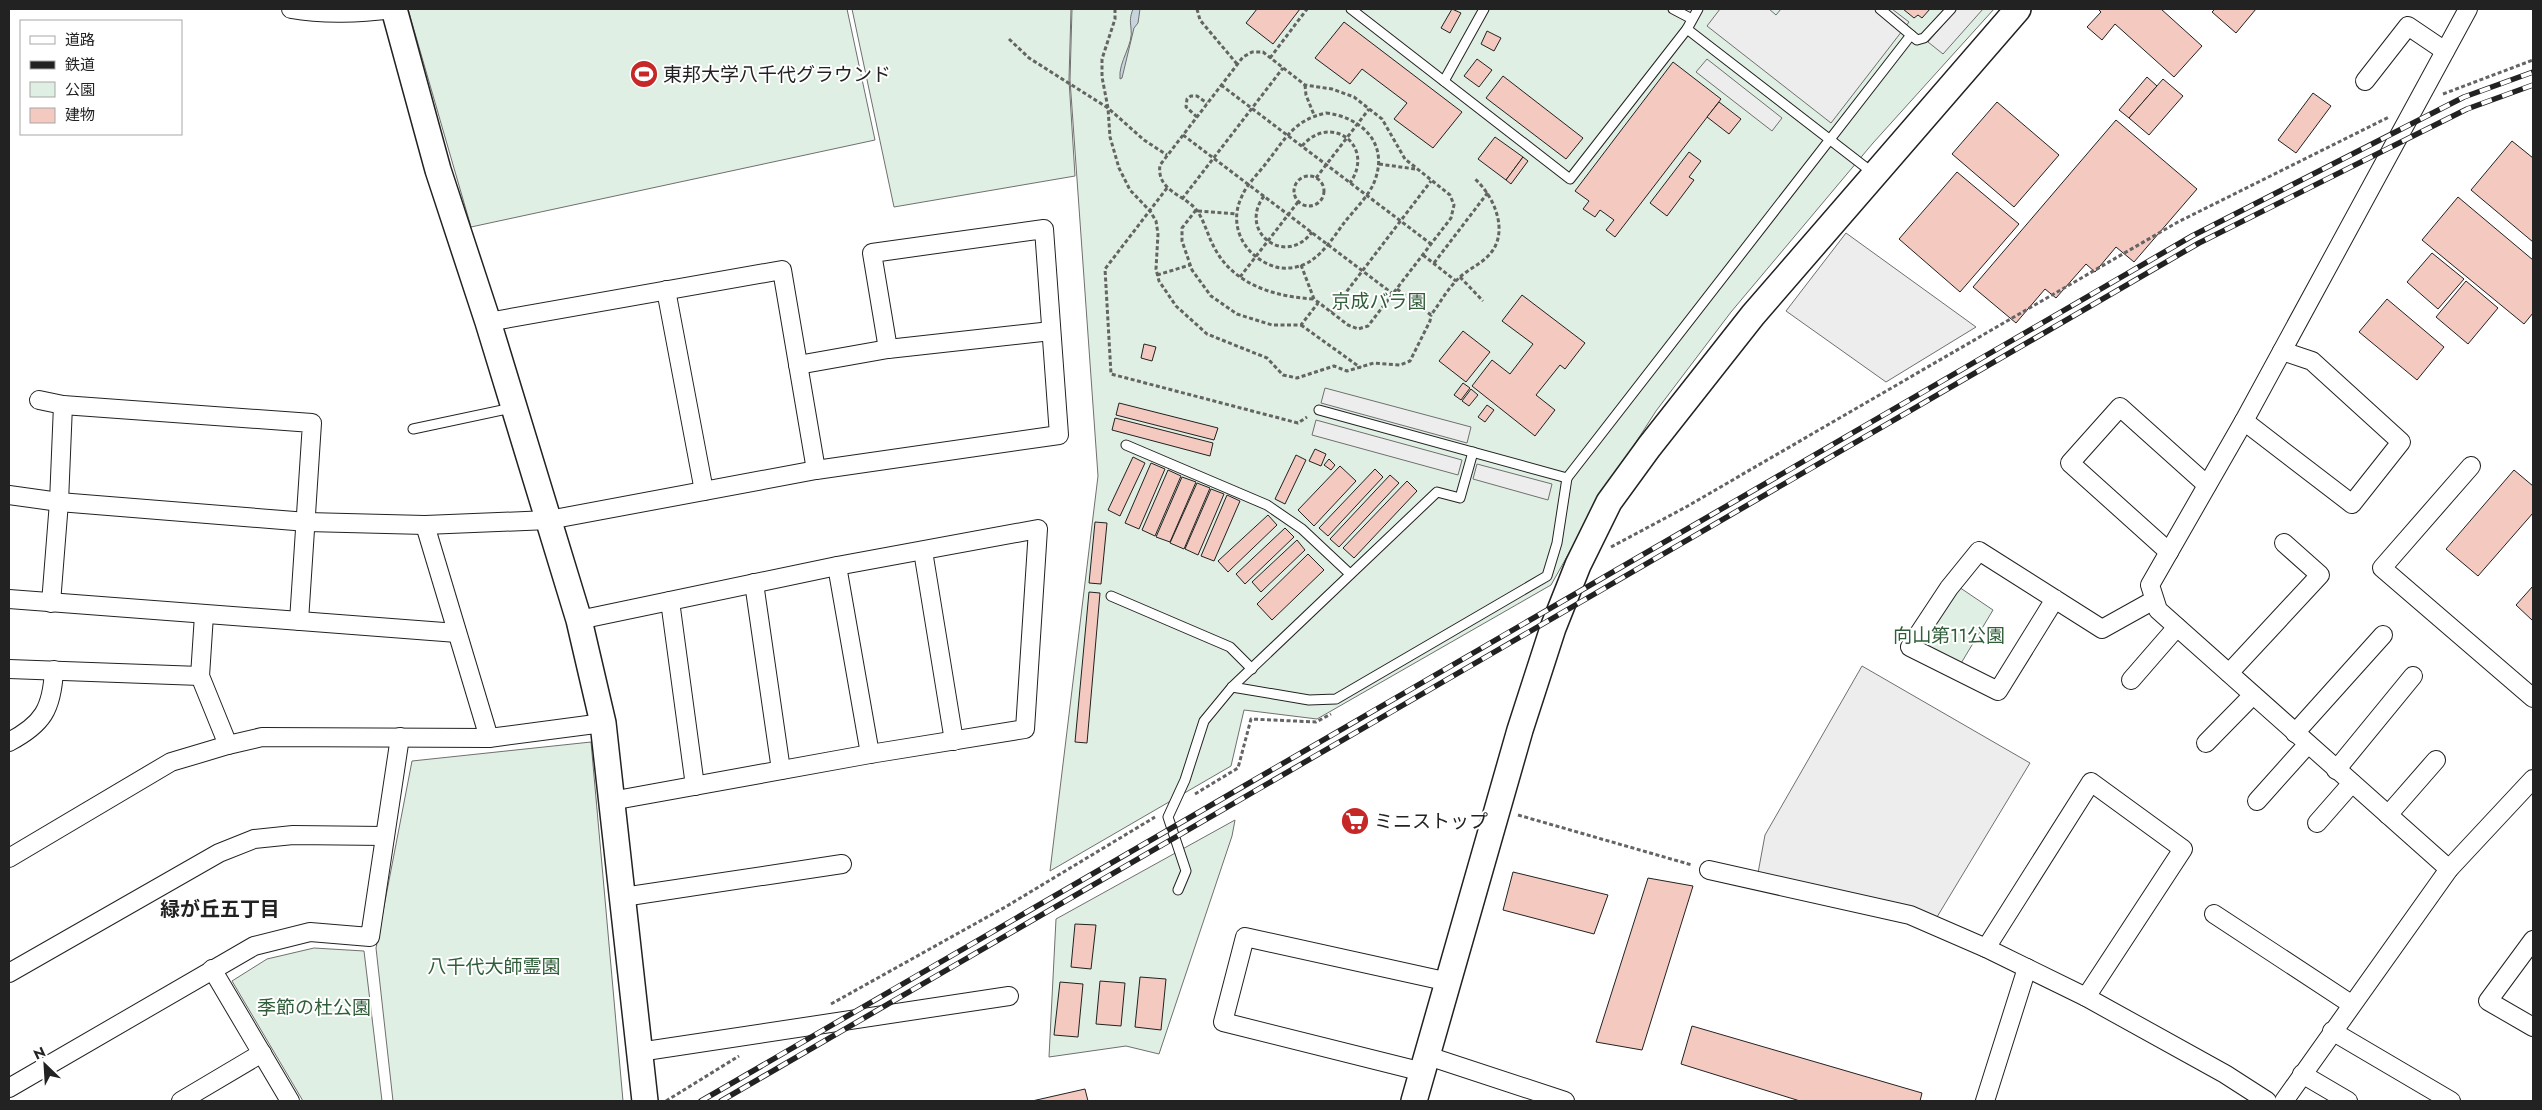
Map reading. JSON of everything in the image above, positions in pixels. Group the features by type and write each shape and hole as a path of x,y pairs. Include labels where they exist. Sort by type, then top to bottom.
{"street":[{"path":"291,9 309,12 354,14 394,9 438,170 488,322 579,620 603,723 638,1052 645,1101"},
{"path":"1414,1101 1498,809 1553,628 1578,565 1609,502 1649,447 1753,316 2018,9"},
{"path":"2449,869 2158,610 2150,585 2244,420 2468,9"},
{"path":"2365,81 2408,26 2445,51"},
{"path":"9,495 59,502 307,522 425,525 549,520 816,470 1058,435 1044,229 872,253 888,349"},
{"path":"488,322 782,270 816,470"},
{"path":"666,290 704,491"},
{"path":"798,365 888,349 1051,331"},
{"path":"2244,420 2352,504 2401,442 2312,361 2282,351"},
{"path":"39,400 63,405 312,423 300,621"},
{"path":"50,603 59,502 63,405"},
{"path":"2169,552 2070,463 2120,407 2207,485"},
{"path":"2471,466 2382,568 2533,698"},
{"path":"425,525 489,738"},
{"path":"579,620 837,566 1038,529 1025,729 870,754 611,801"},
{"path":"2229,673 2320,575 2284,543"},
{"path":"922,550 954,741"},
{"path":"2055,599 1998,691 1910,647 1949,588 1979,551 2055,599 2102,629 2154,600"},
{"path":"837,566 870,754"},
{"path":"754,584 781,770"},
{"path":"9,599 458,633"},
{"path":"670,601 695,786"},
{"path":"204,615 200,676 228,745"},
{"path":"2132,680 2177,627"},
{"path":"2258,801 2301,738 2383,635"},
{"path":"9,669 200,676"},
{"path":"9,742 28,732 44,717 53,693 54,670"},
{"path":"2336,770 2413,676"},
{"path":"2206,744 2253,695"},
{"path":"9,858 170,762 262,737 489,738 603,723"},
{"path":"9,1088 254,946 310,932 370,937 400,737"},
{"path":"2388,815 2436,760"},
{"path":"1986,948 2091,782 2183,848 2086,996"},
{"path":"2317,823 2352,783"},
{"path":"2284,1101 2351,1004 2449,869 2531,784"},
{"path":"9,973 218,853 254,838 292,834 385,836"},
{"path":"623,897 842,864"},
{"path":"1710,870 1910,915 1986,948 2086,996 2217,1070 2267,1101"},
{"path":"2214,914 2351,1004"},
{"path":"1449,982 1245,938 1223,1022 1426,1064 1566,1101"},
{"path":"2533,940 2488,1001 2533,1027"},
{"path":"1985,1101 2027,968"},
{"path":"212,969 290,1101"},
{"path":"638,1052 1009,996"},
{"path":"2332,1031 2450,1101"},
{"path":"181,1101 262,1054"},
{"path":"2302,1074 2348,1101"}],"lane":[{"path":"1351,9 1570,178 1687,29 1698,9"},
{"path":"1444,81 1484,9"},
{"path":"1673,9 1692,19"},
{"path":"1880,9 1917,40 1924,38 1951,9"},
{"path":"1687,29 1875,174"},
{"path":"1232,687 1309,700 1336,698 1546,576 1557,543 1567,478 1911,35"},
{"path":"413,429 514,408"},
{"path":"1319,410 1567,478"},
{"path":"1126,445 1267,505 1302,529 1350,574"},
{"path":"1178,890 1186,871 1168,817 1185,780 1204,721 1232,687 1436,492 1460,498 1473,452"},
{"path":"1111,596 1230,647 1252,669"}],"path":[{"path":"1115,9 1115,19 1102,59 1102,77 1108,108 1110,137 1119,168 1134,196 1150,211 1156,221 1158,234 1156,269 1167,295 1176,306 1207,334 1267,358 1283,375 1297,378 1334,366 1347,371 1381,363 1400,365 1410,361 1430,321 1430,315 1456,281 1488,256 1499,238 1499,220 1491,204 1489,191 1475,179"},
{"path":"1197,9 1200,20 1237,64"},
{"path":"1270,58 1307,9"},
{"path":"1009,39 1029,58 1108,108 1144,140 1167,155"},
{"path":"1301,265 1314,299 1318,303 1348,325 1362,328 1368,326 1451,218 1454,205 1450,195 1405,159 1382,119 1354,97 1332,89 1305,85 1263,52 1252,52 1243,57 1237,64 1167,155 1159,169 1162,181 1167,188 1197,210 1215,249 1240,277 1255,287 1289,298 1314,299"},
{"path":"1182,199 1283,68"},
{"path":"1221,85 1431,244"},
{"path":"1305,85 1306,96 1314,115"},
{"path":"1197,117 1186,107 1187,99 1191,96 1197,96 1207,103"},
{"path":"1316,178 1369,109"},
{"path":"1326,112 1343,115 1359,123 1370,135 1377,149 1378,164 1375,181 1328,244 1312,261 1301,265 1280,268 1265,263 1256,257 1242,242 1237,226 1236,214 1242,195 1294,126 1314,115 1326,112"},
{"path":"1302,146 1317,134 1327,132 1337,133 1347,138 1354,145 1358,160 1356,175 1350,183"},
{"path":"1183,135 1393,294"},
{"path":"1378,164 1416,169"},
{"path":"1307,176 1316,178 1323,186 1321,201 1312,206 1302,205 1294,194 1298,180 1307,176"},
{"path":"1331,312 1432,181"},
{"path":"1167,188 1105,269 1111,374 1298,423 1319,410"},
{"path":"1434,263 1489,191"},
{"path":"1264,196 1256,210 1255,219 1258,229 1268,241 1279,246 1289,247 1299,244 1312,232"},
{"path":"1240,277 1298,202"},
{"path":"1197,210 1236,214"},
{"path":"1197,210 1182,228 1182,240 1190,265 1211,296 1237,314 1272,326 1301,325 1361,368"},
{"path":"1423,255 1456,281"},
{"path":"1158,275 1190,265"},
{"path":"1460,277 1483,301"},
{"path":"1397,289 1430,315"},
{"path":"1301,325 1318,303"},
{"path":"1498,809 1710,870"}],"green space":[{"name":"東邦大学八千代グラウンド","path":"408,9 847,9 875,140 471,227"},
{"path":"852,9 1071,9 1069,80 1075,176 894,207"},
{"name":"京成バラ園","path":"1072,9 1994,9 1873,143 1731,312 1656,411 1600,498 1551,585 1317,719 1244,710 1231,766 1050,871 1098,476 1070,80"},
{"name":"向山第11公園","path":"1953,583 1993,610 1957,670 1910,647"},
{"name":"八千代大師霊園","path":"591,742 623,1101 393,1101 376,948 412,761"},
{"path":"1235,820 1232,836 1159,1054 1126,1046 1049,1057 1056,919"},
{"name":"季節の杜公園","path":"314,948 364,951 382,1101 303,1101 232,981 267,959"}],"shaded area":[{"path":"1133,9 1140,9 1138,23 1134,28 1122,78 1120,79 1121,66 1130,41 1130,18"},
{"path":"1720,9 1769,9 1776,15 1781,9 1892,9 1909,22 1831,123 1707,26"},
{"path":"1957,9 1983,9 1943,54 1928,42"},
{"path":"1707,59 1782,118 1772,131 1696,72"},
{"path":"1846,233 1976,327 1886,382 1786,311"},
{"path":"1325,388 1471,427 1467,443 1321,403"},
{"path":"1316,420 1462,460 1458,475 1312,435"},
{"path":"1477,464 1552,484 1548,500 1473,479"},
{"path":"1862,666 2030,763 1937,917 1913,907 1758,873 1765,835"}],"building":[{"path":"1257,9 1300,9 1273,44 1246,23"},
{"path":"1452,9 1461,13 1450,33 1441,28"},
{"path":"1903,9 1930,9 1922,18 1918,15 1914,18"},
{"path":"2098,9 2161,9 2202,46 2174,77 2115,24 2102,40 2087,27 2101,12"},
{"path":"2215,9 2256,9 2236,33 2212,12"},
{"path":"1344,22 1462,112 1433,148 1394,119 1407,103 1362,69 1350,84 1315,58"},
{"path":"1487,31 1501,38 1494,51 1481,44"},
{"path":"1477,59 1492,70 1479,87 1464,76"},
{"path":"1673,62 1721,99 1615,237 1606,230 1614,220 1600,210 1595,217 1583,209 1589,201 1575,191"},
{"path":"1503,76 1583,138 1566,159 1486,98"},
{"path":"2147,77 2157,86 2129,118 2119,110"},
{"path":"2163,79 2183,96 2149,135 2129,118"},
{"path":"2313,93 2331,106 2296,153 2278,140"},
{"path":"1719,102 1741,119 1729,134 1707,117"},
{"path":"1997,102 2059,155 2014,207 1952,154"},
{"path":"2116,120 2197,189 2134,262 2116,247 2095,272 2086,264 2056,298 2045,289 2016,323 1973,287"},
{"path":"1495,137 1523,157 1506,180 1478,159"},
{"path":"2512,141 2533,158 2533,242 2471,190"},
{"path":"1689,152 1701,161 1689,177 1694,180 1667,216 1650,203"},
{"path":"1523,157 1528,161 1511,184 1506,180"},
{"path":"1957,172 2019,224 1960,292 1899,239"},
{"path":"2458,197 2533,260 2533,313 2524,324 2422,240"},
{"path":"2432,253 2464,279 2438,309 2407,282"},
{"path":"2466,281 2498,308 2468,344 2436,317"},
{"path":"1522,295 1585,343 1565,369 1560,365 1536,395 1555,410 1535,436 1472,386 1492,360 1510,374 1533,344 1502,321"},
{"path":"2387,299 2444,347 2417,380 2359,332"},
{"path":"1463,331 1490,352 1466,382 1439,361"},
{"path":"1144,344 1156,347 1152,361 1141,358"},
{"path":"1463,383 1470,388 1461,400 1454,395"},
{"path":"1471,389 1478,395 1469,406 1462,401"},
{"path":"1119,403 1218,428 1214,440 1116,415"},
{"path":"1487,405 1494,410 1485,422 1478,417"},
{"path":"1115,418 1213,443 1210,456 1112,430"},
{"path":"1315,449 1326,454 1321,466 1309,461"},
{"path":"1296,455 1306,460 1285,504 1275,499"},
{"path":"1133,457 1145,463 1120,516 1108,510"},
{"path":"1329,459 1335,465 1331,470 1324,465"},
{"path":"1151,463 1165,469 1139,529 1125,523"},
{"path":"1340,466 1356,481 1314,526 1298,510"},
{"path":"1375,469 1383,477 1328,536 1319,528"},
{"path":"1168,470 1181,476 1155,536 1142,530"},
{"path":"2514,470 2533,486 2533,513 2478,576 2446,549"},
{"path":"1390,475 1399,483 1339,547 1330,539"},
{"path":"1182,477 1196,482 1170,542 1156,537"},
{"path":"1407,481 1417,491 1354,558 1343,548"},
{"path":"1197,483 1210,488 1184,549 1170,543"},
{"path":"1211,489 1224,494 1198,555 1185,549"},
{"path":"1227,495 1240,501 1214,561 1201,556"},
{"path":"1268,515 1277,525 1228,572 1218,561"},
{"path":"1095,522 1107,523 1101,584 1089,583"},
{"path":"1285,528 1294,537 1245,584 1236,574"},
{"path":"1297,540 1305,550 1261,592 1252,582"},
{"path":"1308,554 1324,570 1272,620 1257,604"},
{"path":"2533,586 2533,621 2516,605"},
{"path":"1089,592 1100,593 1087,743 1075,742"},
{"path":"1513,872 1608,895 1594,934 1503,910"},
{"path":"1648,878 1693,886 1642,1050 1596,1042"},
{"path":"1075,924 1096,925 1091,969 1071,967"},
{"path":"1140,977 1166,979 1161,1030 1135,1027"},
{"path":"1100,981 1125,983 1121,1026 1096,1024"},
{"path":"1060,982 1083,984 1078,1037 1054,1035"},
{"path":"1692,1026 1922,1093 1920,1101 1800,1101 1681,1064"},
{"path":"1085,1089 1088,1101 1032,1101"}],"railway":[{"path":"701,1101 2192,236 2464,97 2533,72"},
{"path":"721,1101 2199,243 2467,109 2533,85"}],"place":[{"name":"東邦大学八千代グラウンド","path":"644,74"},
{"name":"ミニストップ","path":"1355,821"}],"district":[{"name":"緑が丘五丁目","path":"220,909"}]}
